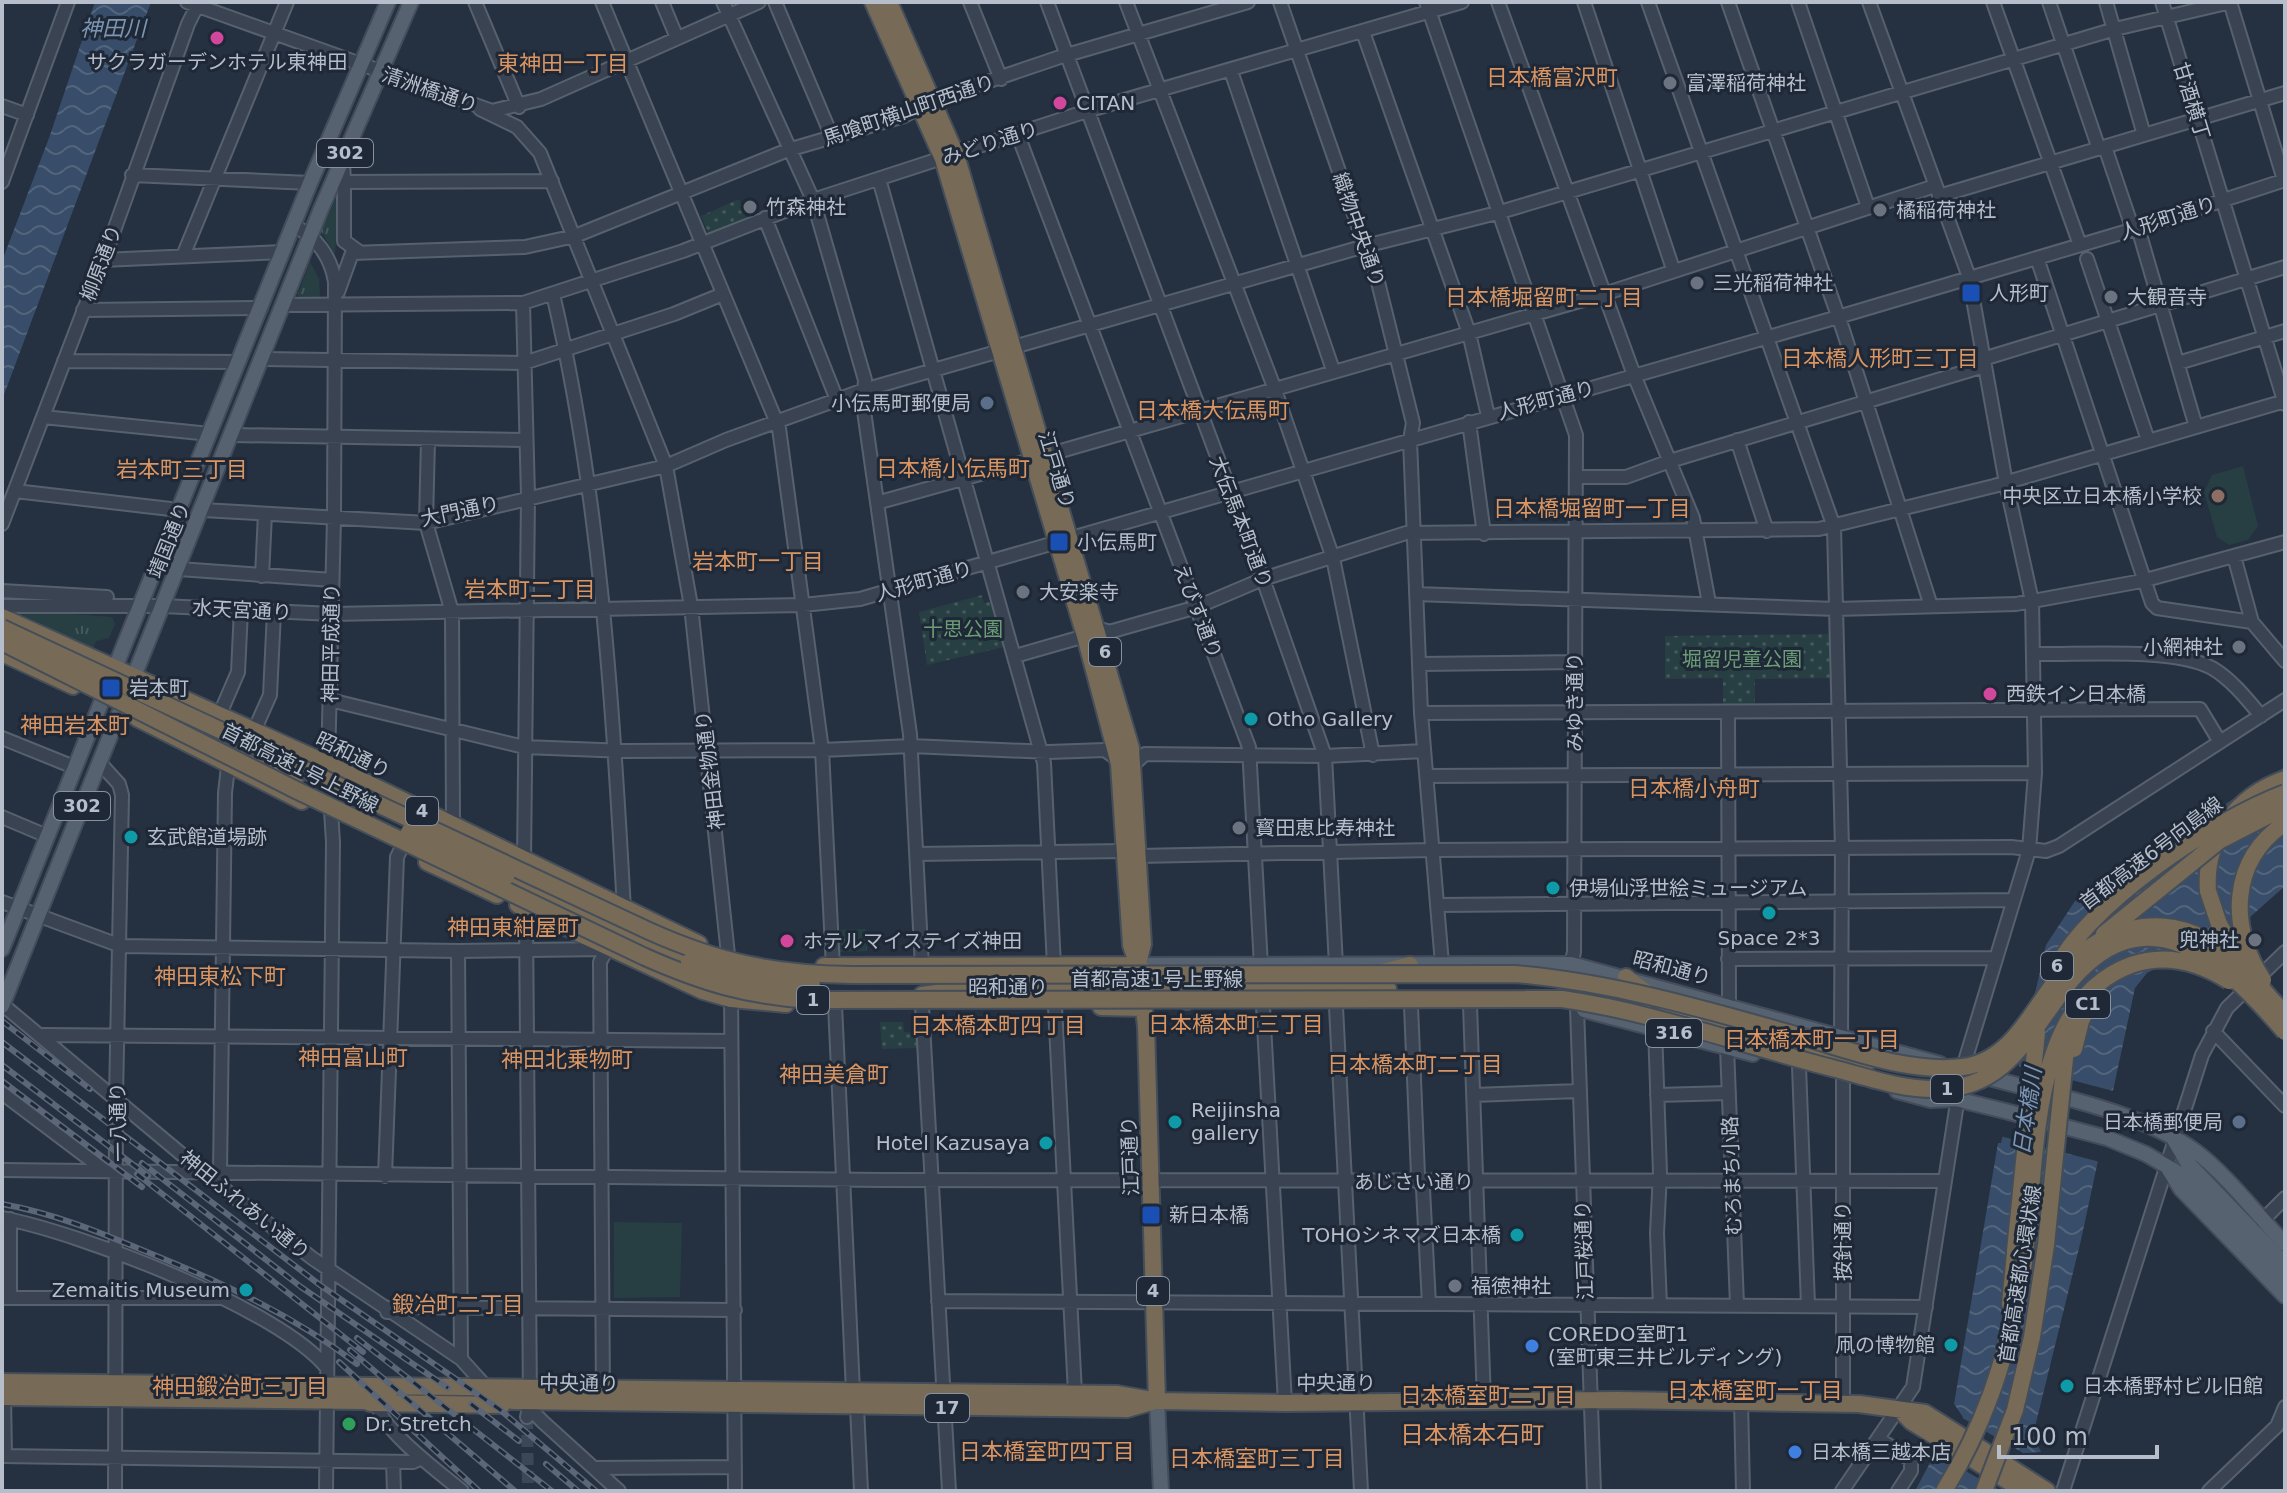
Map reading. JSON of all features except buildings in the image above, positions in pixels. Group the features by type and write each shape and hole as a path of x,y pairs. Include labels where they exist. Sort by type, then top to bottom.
{"highway":[{"name":"江戸通り","path":"873,2 927,105"},
{"name":"江戸通り","path":"889,2 950,157 1092,632 1126,764 1132,854 1143,944 1138,965 1144,1008 1157,1401"},
{"name":"昭和通り","path":"6,623 328,764 624,910 729,955 779,964 885,967 922,975 1059,966 1138,965"},
{"name":"首都高速1号上野線","path":"6,623 571,894 690,949 741,966 782,972 1515,974 1628,990 1906,1064 1945,1068 1979,1063 2010,1042 2078,956 2105,938 2137,927 2165,926 2207,940 2239,965 2285,1011"},
{"name":"首都高速1号上野線","path":"2,642 296,790 645,957 701,981 744,993 812,1000 1543,998 1703,1026 1905,1086 1931,1089 1963,1087 1991,1076 2007,1064 2086,965 2118,946 2156,939 2184,944 2212,958 2235,976 2285,1033"},
{"name":"昭和通り","path":"2,653 102,700 228,767 607,949 731,999 874,1006 1144,1008"},
{"path":"152,715 599,921 651,968"},
{"path":"2285,779 2252,795 2232,813 2213,846 2207,881 2213,913 2223,932 2285,1021"},
{"name":"首都高速6号向島線","path":"2006,1345 2034,1052 2045,999 2058,964 2080,932 2141,881 2215,826 2285,793"},
{"name":"首都高速6号向島線","path":"2046,1245 2067,1038 2075,989 2087,960 2120,919 2206,850 2236,830 2285,807"},
{"path":"2285,823 2268,837 2251,862 2241,888 2238,918 2252,962 2285,1011"},
{"path":"571,894 660,949 739,978 791,984 922,975 952,982"},
{"path":"647,920 681,951 731,977"},
{"name":"首都高速都心環状線","path":"1984,1491 2006,1436 2025,1371 2078,1031 2088,1005 2109,976 2128,964 2152,957 2199,963 2233,981 2285,1033"},
{"name":"首都高速都心環状線","path":"1944,1491 1988,1407 2006,1345 2023,1272 2048,1066 2063,1025 2082,997 2101,980 2127,966 2152,960 2183,961 2231,983 2285,1033"},
{"path":"1138,965 1157,986 1202,1007"},
{"path":"1410,965 1339,981 1182,985 1411,1006"},
{"path":"1059,966 1124,985 1144,1008"},
{"path":"874,1006 951,991 1101,986 952,982 885,967"},
{"path":"1626,977 1663,1004 1703,1026"},
{"path":"1338,998 1388,989 1573,990 1703,1026 1908,1072 1948,1072 1979,1063"},
{"name":"中央通り","path":"327,1385 371,1403 378,1394 490,1392"},
{"name":"中央通り","path":"3,1392 327,1385 490,1392 527,1402 603,1396 943,1400 1127,1409 1157,1401"},
{"name":"中央通り","path":"943,1400 1075,1393 1127,1394 1157,1401 1741,1401 1843,1404 1900,1410"},
{"path":"371,1403 504,1405 527,1402"},
{"path":"1900,1410 2011,1474 2047,1491"},
{"path":"2011,1474 2024,1491"}],"main road":[{"name":"靖国通り","path":"2,949 310,183 388,2"},
{"name":"靖国通り","path":"2,1005 119,709 203,510 311,233 411,2"},
{"name":"昭和通り","path":"1138,965 1571,964 1626,977 2109,1112 2174,1139 2196,1152 2285,1244"},
{"name":"昭和通り","path":"1144,1008 1263,1007 1338,998"},
{"name":"316","path":"1411,1006 1542,1004 1577,1008 1931,1100 1956,1099 2107,1138 2166,1165 2190,1180 2285,1279"},
{"path":"2174,1139 2187,1162 2285,1264"},
{"name":"316","path":"2166,1165 2181,1189 2285,1296"},
{"name":"江戸通り","path":"1157,1401 1161,1491"}],"street":[{"path":"2,182 68,2"},
{"path":"183,256 287,2"},
{"path":"475,2 519,107"},
{"path":"602,2 684,193 776,422 822,750 833,967"},
{"path":"662,2 677,38"},
{"path":"723,2 813,200 865,380 864,410 880,502 911,746 922,975"},
{"name":"清洲橋通り","path":"195,3 480,109 519,107 759,2"},
{"path":"775,2 832,137"},
{"path":"970,2 1001,79"},
{"name":"大伝馬本町通り","path":"1047,2 1090,110 1160,307 1263,579 1325,756 1336,965"},
{"path":"1126,2 1274,387 1333,558 1373,755"},
{"name":"馬喰町横山町西通り","path":"358,251 525,247 575,236 788,150 1139,34 1203,9 1248,2"},
{"name":"織物中央通り","path":"1280,2 1295,53 1365,246 1371,254 1413,423 1410,440 1421,713 1442,964"},
{"name":"みどり通り","path":"283,305 523,303 593,282 813,200 1090,110 1295,53 1428,7 1462,2"},
{"path":"1498,2 1634,375 1696,531 1709,603"},
{"path":"1584,2 1673,269"},
{"path":"1648,2 1769,336 1795,422 1834,527 1842,849 1841,1035"},
{"path":"1728,2 1867,403 1931,606"},
{"path":"1798,2 1868,207"},
{"path":"1842,1491 1913,1387 1956,1099 2029,850 2035,773 2032,601 2006,483 1969,277 1869,2"},
{"path":"1993,2 2016,59 2080,245"},
{"path":"2049,2 2162,305 2196,427"},
{"path":"2106,2 2144,135"},
{"name":"甘酒横丁","path":"2162,2 2285,402"},
{"path":"2230,2 2285,180"},
{"name":"大門通り","path":"203,510 426,523 528,496 666,466 864,390 1365,246 1497,213 2115,29 2230,2"},
{"name":"柳原通り","path":"2,524 195,3"},
{"name":"みゆき通り","path":"1428,7 1576,435 1575,850 1571,964 1577,1008"},
{"path":"1363,32 1469,333 1488,416"},
{"path":"1231,71 1300,265 1333,370"},
{"path":"880,502 1131,433 1274,387 1604,294 1868,207 2051,164 2285,93"},
{"path":"2,106 27,115"},
{"name":"神田金物通り","path":"480,109 523,132 540,153 666,466 691,606 731,977 735,1491"},
{"name":"えびす通り","path":"1018,135 1250,753 1261,966"},
{"path":"335,305 348,258 358,251 344,241 343,159"},
{"path":"132,175 310,183"},
{"path":"879,179 1040,750 1059,966"},
{"name":"人形町通り","path":"803,605 860,599 1064,538 1161,514 1303,469 2135,229 2285,180"},
{"path":"344,182 552,181"},
{"path":"765,218 837,400"},
{"path":"294,226 311,233"},
{"name":"神田平成通り","path":"311,233 333,273 335,305 328,764 331,949 326,1491"},
{"path":"102,260 283,252"},
{"path":"2037,258 2142,581 2157,608 2252,622"},
{"path":"2087,259 2148,440"},
{"path":"1576,477 1626,477 1795,422 1867,403 2060,336 2285,267"},
{"path":"553,294 566,349 604,608 624,910"},
{"path":"263,359 524,363 723,294"},
{"path":"523,303 528,496 524,861"},
{"path":"83,310 261,308"},
{"path":"2178,363 2285,331"},
{"path":"64,361 239,362"},
{"path":"1015,656 1092,632 1109,632 1197,607 1263,579 1413,532 1767,531 1834,527 2006,483 2285,402"},
{"path":"43,417 210,434"},
{"path":"1469,422 1484,534"},
{"path":"233,435 525,440"},
{"path":"428,440 426,523 452,612 453,826"},
{"path":"1737,440 1767,531"},
{"path":"15,491 179,510"},
{"path":"262,576 265,514"},
{"path":"1416,594 1836,609 2032,601 2142,581 2285,542"},
{"path":"2234,556 2252,622 2285,661"},
{"path":"179,569 332,580"},
{"path":"2,591 120,598 141,606"},
{"name":"水天宮通り","path":"2,606 163,606 332,614 803,605"},
{"path":"219,716 238,672 241,610"},
{"path":"254,731 270,695 274,612"},
{"path":"2033,654 2181,657 2212,668 2228,679 2261,716"},
{"path":"1419,664 1575,662"},
{"path":"330,700 524,747 613,751 822,750 911,746 1105,750 1126,764 1145,754 1325,756 1424,751"},
{"path":"916,854 1049,850 1257,855 1433,850 1729,851 2011,847 2029,850 2059,846 2285,700"},
{"path":"1421,713 2200,709 2220,742"},
{"path":"1728,712 1729,1004"},
{"path":"2,738 74,767"},
{"name":"一八通り","path":"99,762 122,790 116,1098 115,1491"},
{"path":"220,1173 225,793 228,767"},
{"path":"1427,776 2035,773"},
{"path":"2,817 47,836"},
{"path":"385,1176 392,949 397,857 401,849"},
{"path":"1439,905 2013,900"},
{"path":"2,902 121,946 458,951 607,949 600,962 603,1396"},
{"path":"530,911 526,920 527,1402 543,1422 619,1491"},
{"path":"458,951 461,1359"},
{"path":"2063,1491 2174,1139 2213,1031 2235,999 2285,952"},
{"path":"1728,959 1995,958"},
{"path":"1338,998 1361,1491"},
{"name":"神田ふれあい通り","path":"2,1005 43,1035 204,1173 328,1270 461,1359 490,1392"},
{"path":"835,1005 861,1491"},
{"path":"1470,1005 1484,1402"},
{"path":"922,1006 949,1491"},
{"path":"1411,1006 1418,1175 1429,1304"},
{"path":"1055,1007 1075,1393"},
{"path":"1263,1007 1285,1403"},
{"name":"江戸桜通り","path":"1577,1008 1594,1491"},
{"path":"1655,1028 1660,1305"},
{"path":"2213,1031 2285,1106"},
{"path":"43,1035 731,1041"},
{"name":"むろまち小路","path":"1727,1047 1737,1305"},
{"path":"1799,1066 1808,1305"},
{"name":"按針通り","path":"1843,1077 1843,1404"},
{"path":"1474,1095 1579,1091"},
{"path":"2,1093 104,1170"},
{"path":"1657,1095 1729,1093"},
{"name":"あじさい通り","path":"2,1170 458,1178 1944,1181"},
{"path":"2262,1221 2285,1198"},
{"path":"222,1298 6,1298 6,1218 53,1230 222,1298 280,1329 316,1355 327,1385"},
{"path":"938,1301 1926,1307"},
{"path":"387,1312 392,1307 460,1306 735,1310"},
{"path":"3,1392 4,1456 393,1462 413,1462 422,1458"},
{"path":"1741,1401 1743,1491"},
{"path":"371,1403 422,1458 462,1491"},
{"path":"2209,1491 2277,1426 2283,1416"},
{"path":"1879,1439 1911,1460 1911,1471 1898,1491"},
{"path":"393,1462 394,1491"},
{"path":"594,1468 735,1467"}],"green space":[{"path":"336,199 338,201 335,254 321,231"},
{"path":"739,199 747,220 709,235 701,216"},
{"path":"310,262 319,279 320,297 297,297"},
{"path":"2243,466 2258,526 2248,540 2229,545 2217,537 2204,492 2212,475"},
{"name":"十思公園","path":"982,595 984,603 993,601 1004,647 927,665 919,612"},
{"path":"19,613 112,617 115,624 109,638 96,641 93,649"},
{"name":"堀留児童公園","path":"1832,634 1832,678 1755,679 1755,706 1723,707 1723,678 1665,679 1665,636"},
{"path":"866,929 867,951 837,952 837,930"},
{"path":"880,1022 903,1022 904,1032 916,1033 917,1048 882,1049"},
{"path":"614,1222 682,1223 680,1297 614,1298"}],"water":[{"name":"神田川","path":"95,2 151,2 2,400 2,261 49,138"},
{"name":"日本橋川","path":"2285,767 2285,886 2249,918 2147,973 2135,988 2081,1240 2033,1435 2041,1452 2023,1453 2001,1491 1915,1491 1933,1457 1940,1460 1963,1417 1954,1404 1998,1143 2001,1143 2046,945 2075,901 2158,855 2219,808"}],"pier":[{"path":"2018,1066 2117,1092 2100,1162 2000,1136"},
{"path":"1959,1416 2023,1453 2001,1491 1937,1455"}],"tunnel":[{"path":"527,1417 528,1491"}],"railway":[{"path":"2,1021 90,1089"},
{"path":"2,1042 320,1285 499,1409 596,1491"},
{"path":"2,1065 148,1176"},
{"path":"2,1081 142,1187"},
{"path":"142,1163 301,1287 448,1388"},
{"path":"137,1174 363,1352"},
{"path":"2,1204 76,1224 202,1275 282,1315 357,1364"},
{"path":"357,1338 552,1491"},
{"path":"350,1350 515,1491"},
{"path":"339,1362 479,1491"},
{"path":"471,1404 519,1441"},
{"path":"546,1464 578,1491"}],"place":[{"name":"サクラガーデンホテル東神田","path":"217,38"},
{"name":"富澤稲荷神社","path":"1670,83"},
{"name":"CITAN","path":"1060,103"},
{"name":"竹森神社","path":"750,207"},
{"name":"橘稲荷神社","path":"1880,210"},
{"name":"三光稲荷神社","path":"1697,283"},
{"name":"人形町","path":"1971,293"},
{"name":"大観音寺","path":"2111,297"},
{"name":"小伝馬町郵便局","path":"987,403"},
{"name":"中央区立日本橋小学校","path":"2218,496"},
{"name":"小伝馬町","path":"1059,542"},
{"name":"大安楽寺","path":"1023,592"},
{"name":"小網神社","path":"2239,647"},
{"name":"岩本町","path":"111,688"},
{"name":"西鉄イン日本橋","path":"1990,694"},
{"name":"Otho Gallery","path":"1251,719"},
{"name":"寳田恵比寿神社","path":"1239,828"},
{"name":"玄武館道場跡","path":"131,837"},
{"name":"伊場仙浮世絵ミュージアム","path":"1553,888"},
{"name":"Space 2*3","path":"1769,913"},
{"name":"兜神社","path":"2255,940"},
{"name":"ホテルマイステイズ神田","path":"787,941"},
{"name":"Reijinsha gallery","path":"1175,1122"},
{"name":"日本橋郵便局","path":"2239,1122"},
{"name":"Hotel Kazusaya","path":"1046,1143"},
{"name":"新日本橋","path":"1151,1215"},
{"name":"TOHOシネマズ日本橋","path":"1517,1235"},
{"name":"福徳神社","path":"1455,1286"},
{"name":"Zemaitis Museum","path":"246,1290"},
{"name":"凧の博物館","path":"1951,1345"},
{"name":"COREDO室町1 (室町東三井ビルディング)","path":"1532,1346"},
{"name":"日本橋野村ビル旧館","path":"2067,1386"},
{"name":"Dr. Stretch","path":"349,1424"},
{"name":"日本橋三越本店","path":"1795,1452"}],"district":[{"name":"東神田一丁目","path":"563,63"},
{"name":"日本橋富沢町","path":"1552,77"},
{"name":"日本橋堀留町二丁目","path":"1544,297"},
{"name":"日本橋人形町三丁目","path":"1880,358"},
{"name":"日本橋大伝馬町","path":"1213,410"},
{"name":"日本橋小伝馬町","path":"953,468"},
{"name":"岩本町三丁目","path":"182,469"},
{"name":"日本橋堀留町一丁目","path":"1592,508"},
{"name":"岩本町一丁目","path":"758,561"},
{"name":"岩本町二丁目","path":"530,589"},
{"name":"神田岩本町","path":"75,725"},
{"name":"日本橋小舟町","path":"1694,788"},
{"name":"神田東紺屋町","path":"513,927"},
{"name":"神田東松下町","path":"220,976"},
{"name":"日本橋本町三丁目","path":"1236,1024"},
{"name":"日本橋本町四丁目","path":"998,1025"},
{"name":"日本橋本町一丁目","path":"1812,1039"},
{"name":"神田富山町","path":"353,1057"},
{"name":"神田北乗物町","path":"567,1059"},
{"name":"日本橋本町二丁目","path":"1415,1064"},
{"name":"神田美倉町","path":"834,1074"},
{"name":"鍛冶町二丁目","path":"458,1304"},
{"name":"神田鍛冶町三丁目","path":"240,1386"},
{"name":"日本橋室町一丁目","path":"1755,1390"},
{"name":"日本橋室町二丁目","path":"1488,1395"},
{"name":"日本橋本石町","path":"1472,1435"},
{"name":"日本橋室町四丁目","path":"1047,1451"},
{"name":"日本橋室町三丁目","path":"1257,1458"}]}
